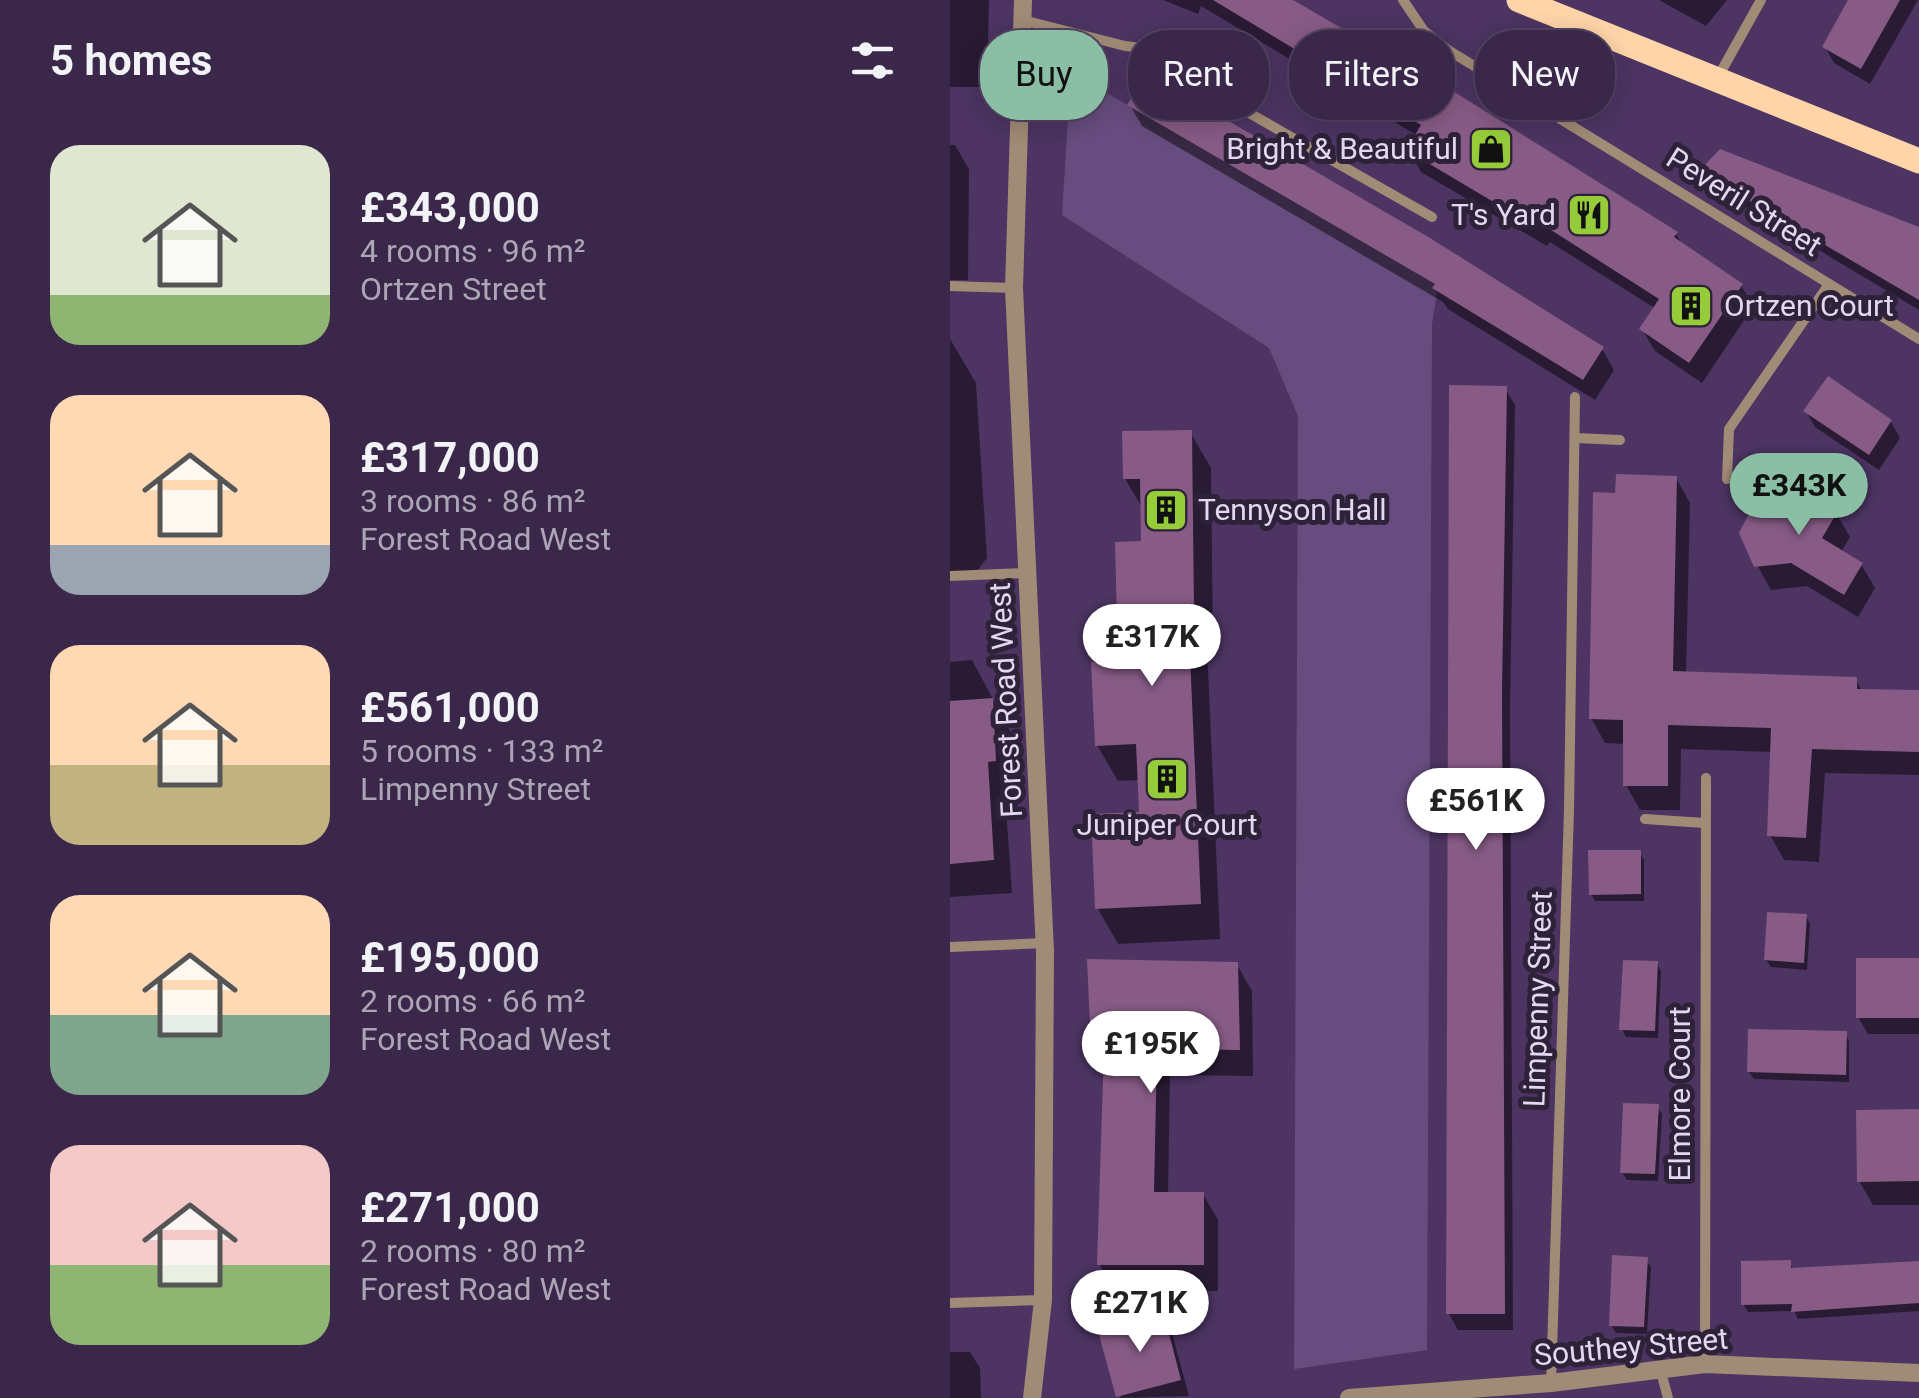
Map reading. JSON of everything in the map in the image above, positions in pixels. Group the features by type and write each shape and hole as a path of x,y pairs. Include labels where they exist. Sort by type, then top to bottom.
{"main road":[{"path":"1518,0 1919,162"}],"street":[{"name":"Forest Road West","path":"1023,0 1014,288 1045,943 1043,1300 1032,1398"},
{"name":"Peveril Street","path":"1403,0 1424,31 1448,50 1919,339"},
{"path":"1718,78 1761,0"},
{"path":"1023,20 1125,46 1173,52 1196,67 1219,96 1432,217"},
{"path":"1727,479 1728,429 1829,284"},
{"path":"950,286 1014,288"},
{"name":"Limpenny Street","path":"1551,1383 1574,397"},
{"path":"1576,438 1620,440"},
{"path":"950,576 1027,573"},
{"name":"Elmore Court","path":"1705,1364 1706,778"},
{"path":"1644,819 1704,824"},
{"path":"950,947 1045,943"},
{"path":"950,1303 1043,1300"},
{"name":"Southey Street","path":"1348,1398 1551,1383 1705,1364 1919,1373"},
{"path":"1660,1367 1668,1398"}],"shaded area":[{"path":"1108,94 1128,105 1128,120 1153,120 1438,286 1432,324 1427,1350 1294,1369 1298,416 1269,348 1062,215 1068,120 1108,120"}],"building":[{"path":"1213,0 1293,0 1345,30 1289,30 1289,46 1269,30"},
{"path":"1848,0 1900,0 1861,69 1822,47"},
{"path":"1455,92 1475,105 1475,120 1499,120 1678,232 1674,237 1743,284 1689,363 1639,329 1659,299 1537,221 1534,226 1406,150 1421,125 1413,120 1455,120"},
{"path":"1153,120 1227,120 1430,238 1604,347 1583,380 1432,288 1435,284"},
{"path":"1720,149 1919,227 1919,300 1714,180 1701,169"},
{"path":"1828,376 1892,420 1869,455 1803,411"},
{"path":"1449,385 1507,386 1502,691 1505,1314 1446,1314"},
{"path":"1192,430 1194,610 1188,611 1201,904 1095,909 1091,814 1139,812 1136,744 1095,746 1091,662 1118,661 1115,542 1141,541 1140,479 1123,479 1122,431"},
{"path":"1616,474 1677,476 1673,671 1857,677 1857,689 1919,690 1919,752 1812,749 1806,838 1767,836 1771,728 1668,725 1668,786 1623,786 1623,720 1589,719 1593,492 1615,493"},
{"path":"1823,485 1838,511 1822,538 1863,563 1844,595 1791,563 1754,567 1739,533 1758,496 1797,500"},
{"path":"993,698 996,761 988,762 994,860 950,864 950,701"},
{"path":"1588,850 1641,850 1641,894 1589,895"},
{"path":"1767,912 1807,914 1804,963 1764,960"},
{"path":"1856,958 1919,958 1919,1018 1856,1018"},
{"path":"1087,959 1238,962 1240,1050 1157,1049 1154,1192 1204,1192 1204,1265 1097,1265 1104,1048 1091,1048"},
{"path":"1623,960 1658,961 1655,1031 1619,1030"},
{"path":"1748,1029 1847,1031 1846,1075 1747,1072"},
{"path":"1623,1103 1659,1104 1655,1174 1620,1173"},
{"path":"1919,1109 1919,1181 1857,1182 1856,1110"},
{"path":"1612,1255 1648,1257 1644,1327 1609,1326"},
{"path":"1791,1260 1791,1268 1919,1261 1919,1303 1791,1312 1792,1304 1741,1305 1741,1261"},
{"path":"1164,1314 1181,1380 1116,1397 1098,1331"}],"place":[{"name":"Bright & Beautiful","path":"1491,149"},
{"name":"T's Yard","path":"1589,215"},
{"name":"Ortzen Court","path":"1691,306"},
{"name":"Tennyson Hall","path":"1166,510"},
{"name":"Juniper Court","path":"1167,779"}]}
